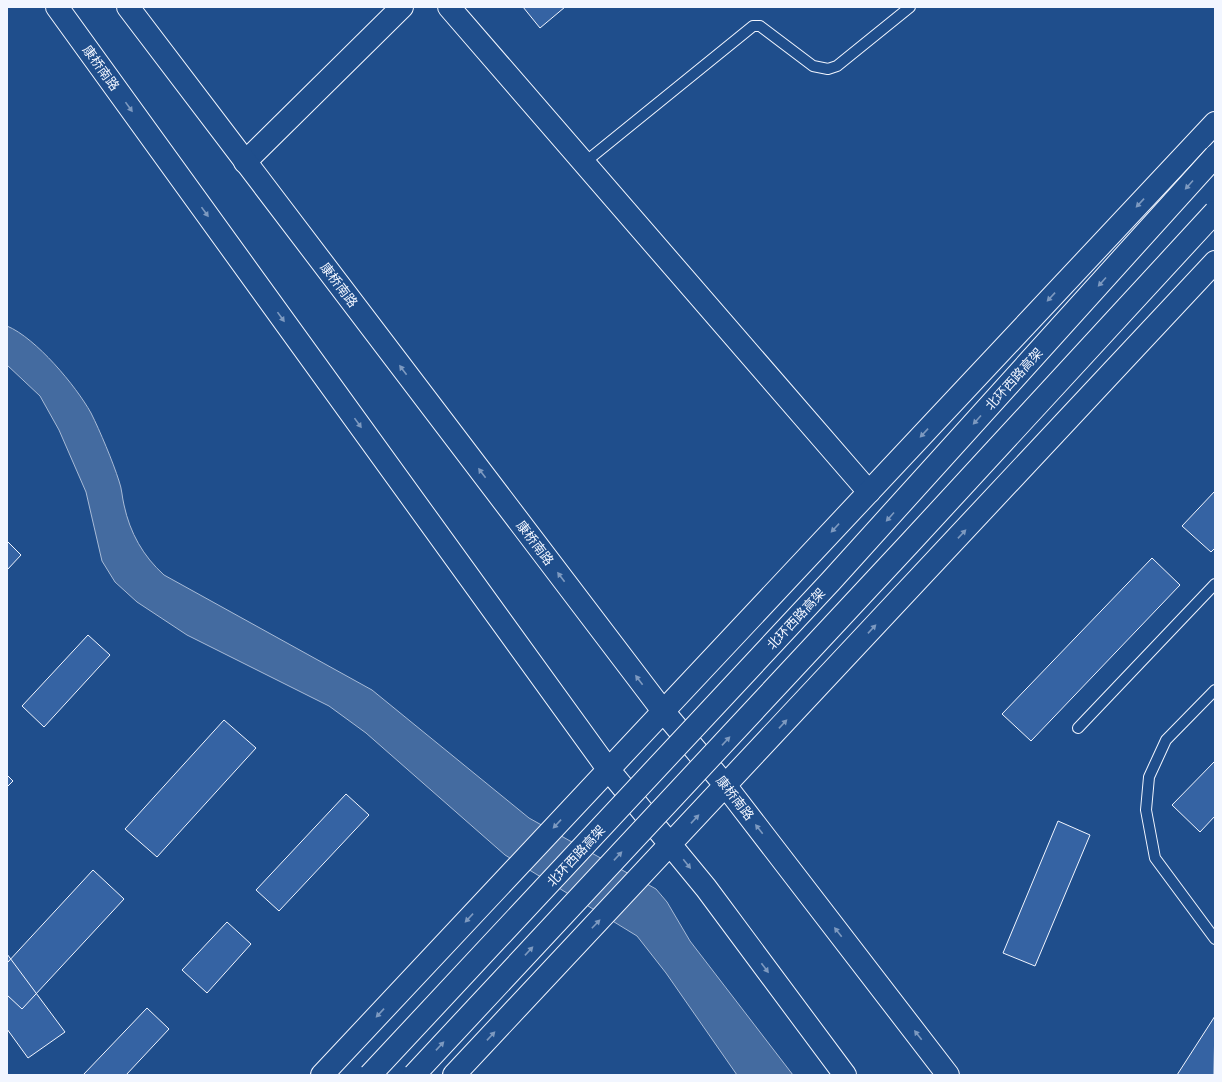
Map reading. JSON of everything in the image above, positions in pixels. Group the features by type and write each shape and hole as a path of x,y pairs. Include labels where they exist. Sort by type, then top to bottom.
{"main road":[{"name":"康桥南路","path":"57,7 608,769 706,888 843,1073"},
{"name":"康桥南路","path":"128,7 663,711 725,785 945,1071"},
{"path":"245,162 402,7"},
{"path":"449,7 869,492"},
{"path":"322,1075 1215,123"},
{"name":"北环西路高架","path":"370,1075 832,582 1215,156"},
{"path":"414,1075 915,538 1215,212"},
{"path":"454,1075 671,845 725,785 1215,262"}],"lane":[{"path":"584,163 753,26 760,26 813,66 828,69 837,66 910,7"},
{"path":"1078,728 1215,584"},
{"path":"1215,690 1166,740 1149,776 1146,810 1156,858 1215,939"}],"water":[{"path":"7,326 30,341 54,364 76,390 91,413 120,484 123,502 130,525 138,543 156,568 164,575 372,690 529,818 656,889 667,902 690,941 793,1075 737,1075 666,973 637,936 505,855 366,733 329,706 187,635 137,602 115,582 102,561 86,492 59,430 40,396 7,365"}],"building":[{"path":"523,7 565,7 540,28"},
{"path":"1215,491 1215,548 1211,552 1182,526"},
{"path":"7,541 21,555 7,570"},
{"path":"1152,558 1180,585 1031,741 1002,714"},
{"path":"88,635 110,655 44,727 22,706"},
{"path":"224,720 256,748 157,857 125,829"},
{"path":"1215,761 1215,816 1200,832 1172,805"},
{"path":"7,775 13,781 7,787"},
{"path":"346,794 369,815 279,911 256,890"},
{"path":"1058,821 1090,835 1035,966 1003,953"},
{"path":"93,870 124,899 22,1009 7,995 7,963"},
{"path":"227,922 251,944 207,993 182,970"},
{"path":"7,954 65,1032 28,1058 7,1029"},
{"path":"147,1008 169,1029 126,1075 83,1075"},
{"path":"1215,1016 1214,1075 1177,1075"}]}
